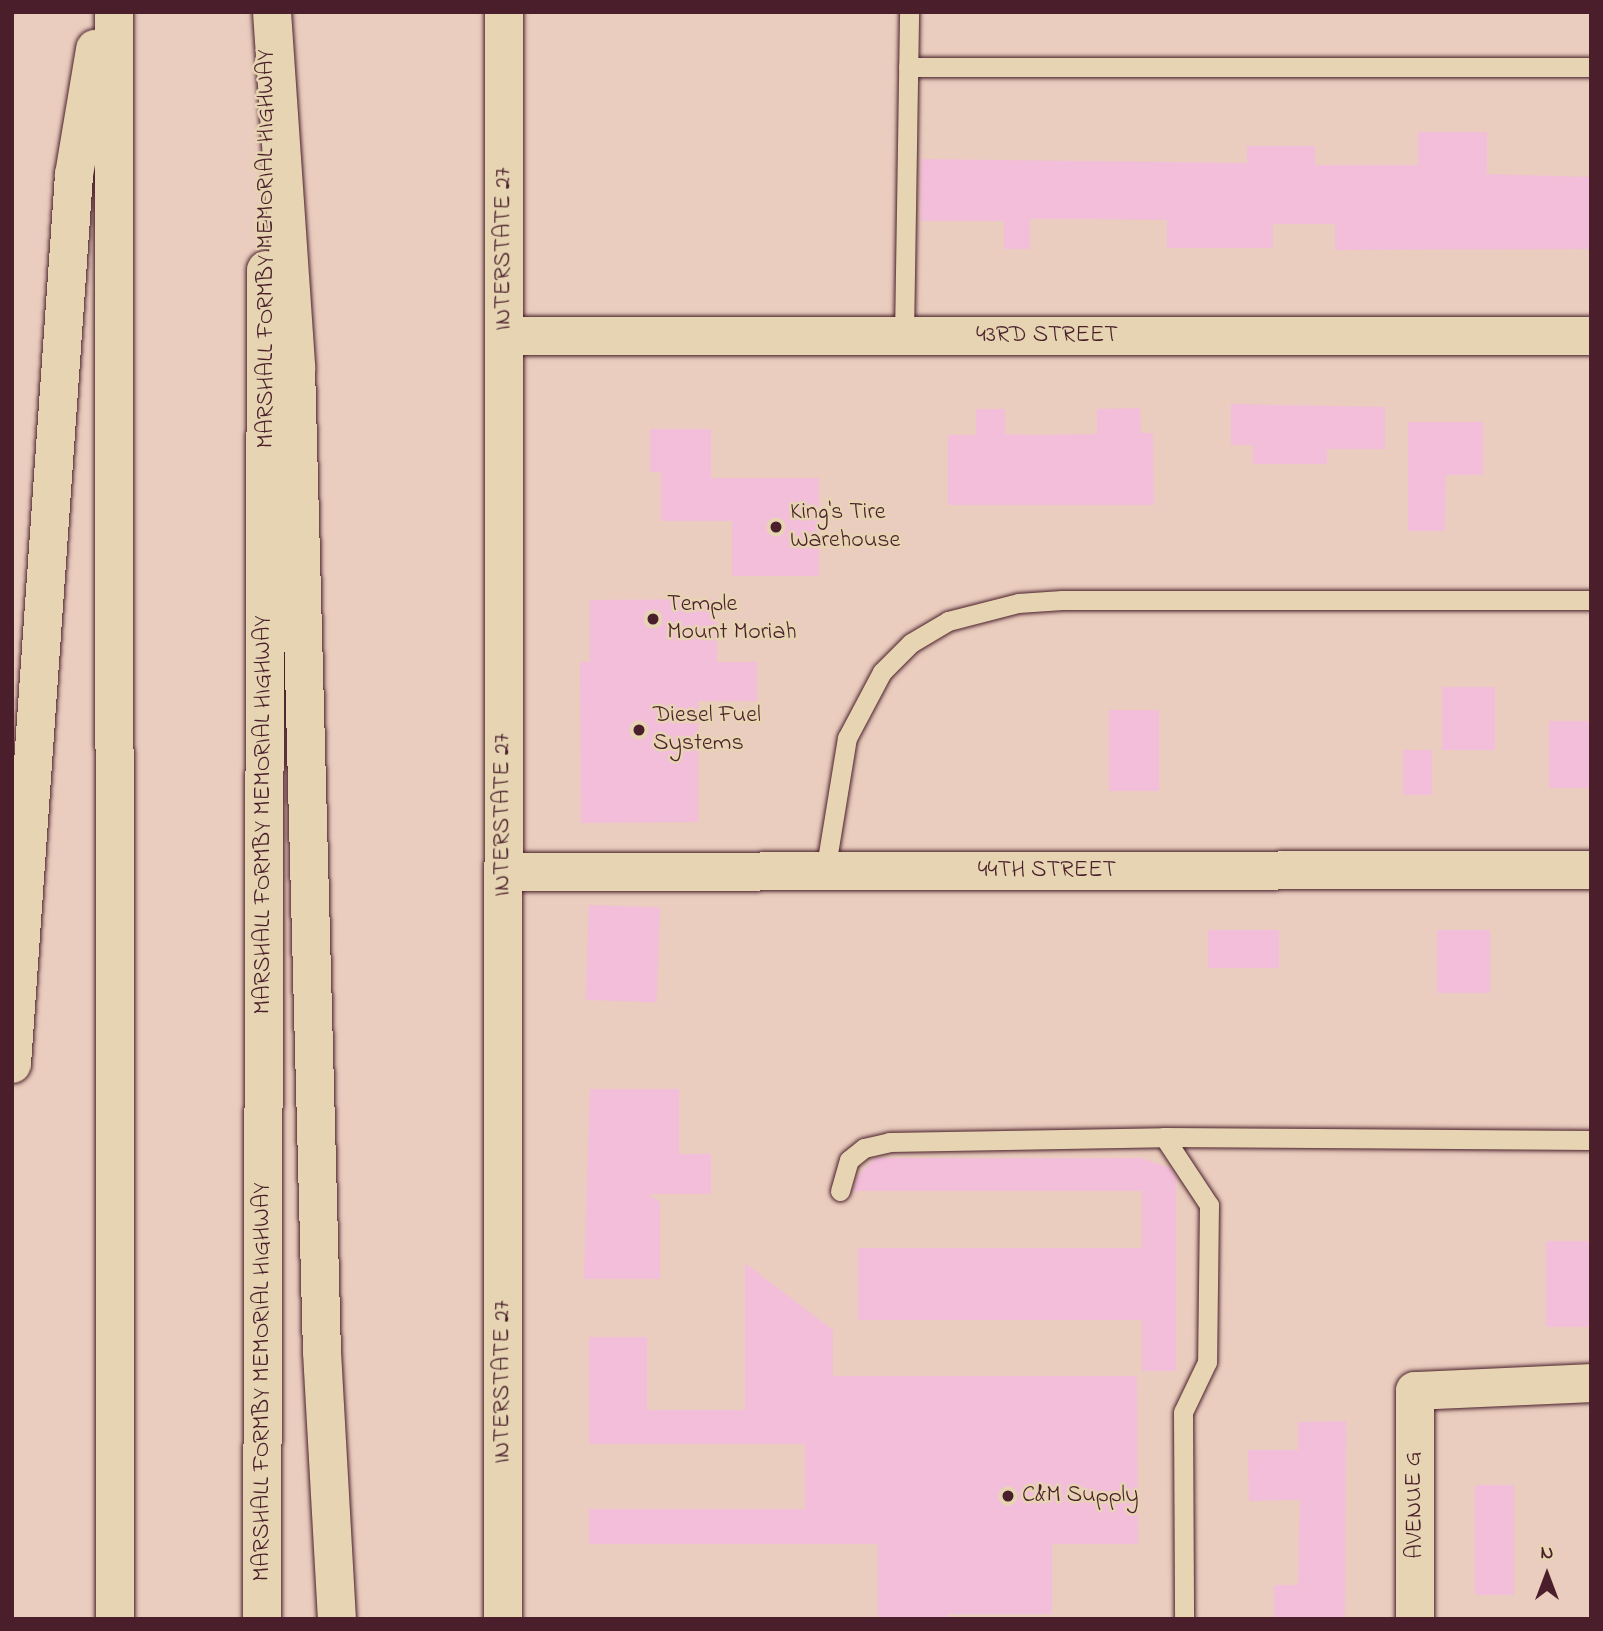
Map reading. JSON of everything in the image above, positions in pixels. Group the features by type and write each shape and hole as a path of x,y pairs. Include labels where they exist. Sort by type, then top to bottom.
{"main road":[{"path":"12,1064 74,175 101,12"},
{"path":"114,12 115,1619"},
{"path":"270,12 296,367 322,1352 337,1619"},
{"name":"MARSHALL FORMBY MEMORIAL HIGHWAY","path":"262,1619 270,12"},
{"name":"INTERSTATE 27","path":"503,1619 504,12"},
{"name":"43RD STREET","path":"504,336 1591,336"},
{"name":"44TH STREET","path":"503,872 1591,870"},
{"name":"AVENUE G","path":"1415,1619 1415,1391 1591,1383"}],"lane":[{"path":"904,336 909,12"},
{"path":"908,66 1591,66"},
{"path":"825,872 847,738 882,672 911,643 948,621 1017,603 1062,600 1591,600"},
{"path":"1164,1137 1209,1205 1207,1362 1183,1412 1184,1619"},
{"path":"840,1191 849,1160 864,1148 889,1142 1164,1137 1591,1140"}],"building":[{"path":"1418,132 1487,132 1487,174 1591,177 1591,249 1335,250 1335,224 1273,224 1273,248 1167,248 1167,220 1030,219 1030,249 1004,249 1004,221 921,221 921,159 1247,163 1247,146 1315,146 1315,165 1418,165"},
{"path":"1231,404 1385,407 1385,449 1327,449 1327,464 1253,464 1253,445 1231,445"},
{"path":"1140,408 1141,433 1153,433 1154,505 948,505 948,435 976,435 976,409 1005,409 1005,434 1033,435 1097,434 1097,409"},
{"path":"1408,422 1483,422 1483,475 1446,475 1445,531 1408,531"},
{"path":"650,429 711,429 711,478 819,478 819,576 732,576 732,521 661,521 661,472 650,472"},
{"name":"Diesel Fuel Systems","path":"717,599 717,662 757,662 757,701 698,701 698,822 581,823 580,662 590,662 590,600"},
{"path":"1442,687 1495,687 1495,750 1442,750"},
{"path":"1109,710 1159,710 1159,791 1109,791"},
{"path":"1549,721 1591,721 1591,788 1549,788"},
{"path":"1403,750 1432,750 1432,795 1403,795"},
{"path":"589,905 660,907 657,1002 586,1000"},
{"path":"1208,930 1279,930 1279,968 1208,968"},
{"path":"1437,930 1490,930 1490,993 1437,993"},
{"path":"590,1089 679,1089 679,1154 711,1154 711,1194 648,1194 660,1202 660,1279 584,1279"},
{"path":"875,1158 1141,1158 1170,1168 1176,1177 1176,1371 1142,1371 1142,1320 858,1320 858,1248 1142,1248 1142,1191 853,1191 857,1177"},
{"path":"1546,1241 1591,1241 1591,1327 1546,1327"},
{"path":"745,1263 833,1330 833,1376 1137,1376 1138,1544 1052,1544 1052,1614 947,1614 947,1619 878,1619 878,1544 589,1544 589,1509 805,1509 805,1444 589,1444 589,1337 647,1337 647,1410 745,1410"},
{"path":"1346,1421 1345,1619 1274,1619 1274,1585 1298,1585 1300,1500 1249,1501 1248,1450 1298,1450 1298,1422"},
{"path":"1475,1485 1514,1485 1514,1595 1475,1595"}],"place":[{"name":"King's Tire Warehouse","path":"776,527"},
{"name":"Temple Mount Moriah","path":"653,619"},
{"name":"Diesel Fuel Systems","path":"639,730"},
{"name":"C&M Supply","path":"1008,1496"}]}
